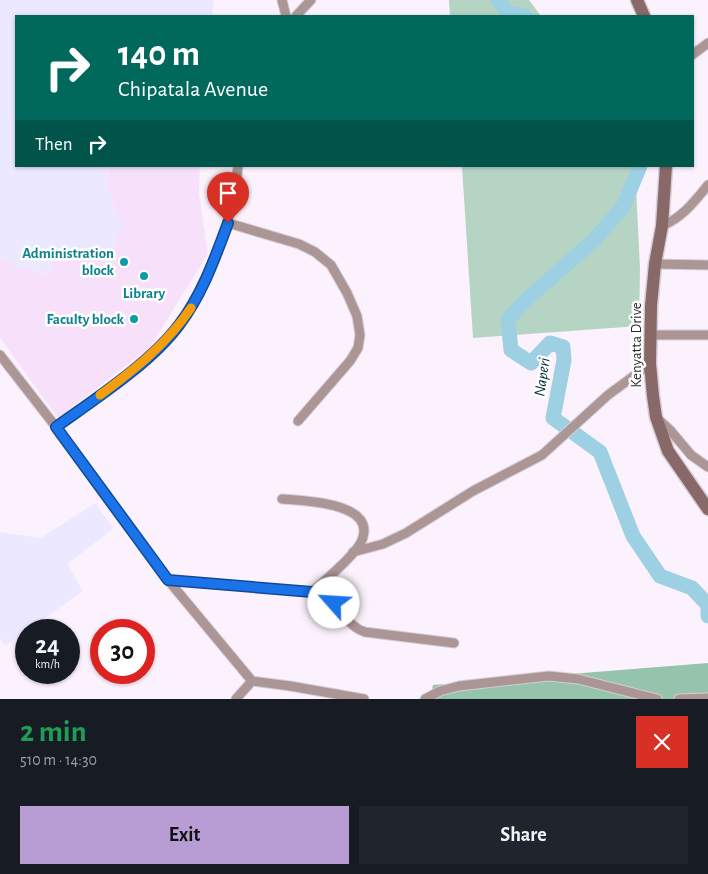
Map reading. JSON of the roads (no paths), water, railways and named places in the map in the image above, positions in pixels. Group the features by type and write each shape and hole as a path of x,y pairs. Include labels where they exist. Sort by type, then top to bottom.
{"main road":[{"path":"637,0 644,15"},
{"name":"Kenyatta Drive","path":"666,167 662,226 655,264 650,335 650,364 656,417 668,451 708,509"}],"street":[{"path":"282,0 286,15"},
{"path":"297,15 311,0"},
{"path":"694,54 708,43"},
{"path":"56,427 121,379 156,350 178,326 194,302 212,265 228,223 235,196 238,167"},
{"path":"662,226 675,220 685,212 708,185"},
{"path":"228,223 299,244 315,252 331,266 347,293 357,316 360,335 358,348 350,361 298,421"},
{"path":"655,264 708,265"},
{"path":"650,335 708,335"},
{"path":"0,355 56,427 168,580 252,681 364,699"},
{"path":"353,552 382,544 406,533 473,491 542,455 608,395 650,364"},
{"path":"656,417 691,455 708,467"},
{"path":"282,499 340,507 353,512 363,526 362,542 337,570 312,592"},
{"path":"168,580 312,592 324,596 334,603 357,630 454,643"},
{"path":"425,699 440,691 459,686 548,676 578,679 657,699"},
{"path":"236,699 252,681"},
{"path":"679,699 708,698"}],"waterway":[{"name":"Naperi","path":"498,0 508,13 519,15"},
{"name":"Naperi","path":"640,167 623,207 594,240 524,302 508,320 511,350 531,363 550,343 563,347 564,360 553,418 600,452 633,536 660,576 692,588 708,605 708,616"}],"place":[{"name":"Administration block","path":"124,262"},
{"name":"Library","path":"144,276"},
{"name":"Faculty block","path":"134,319"}]}
